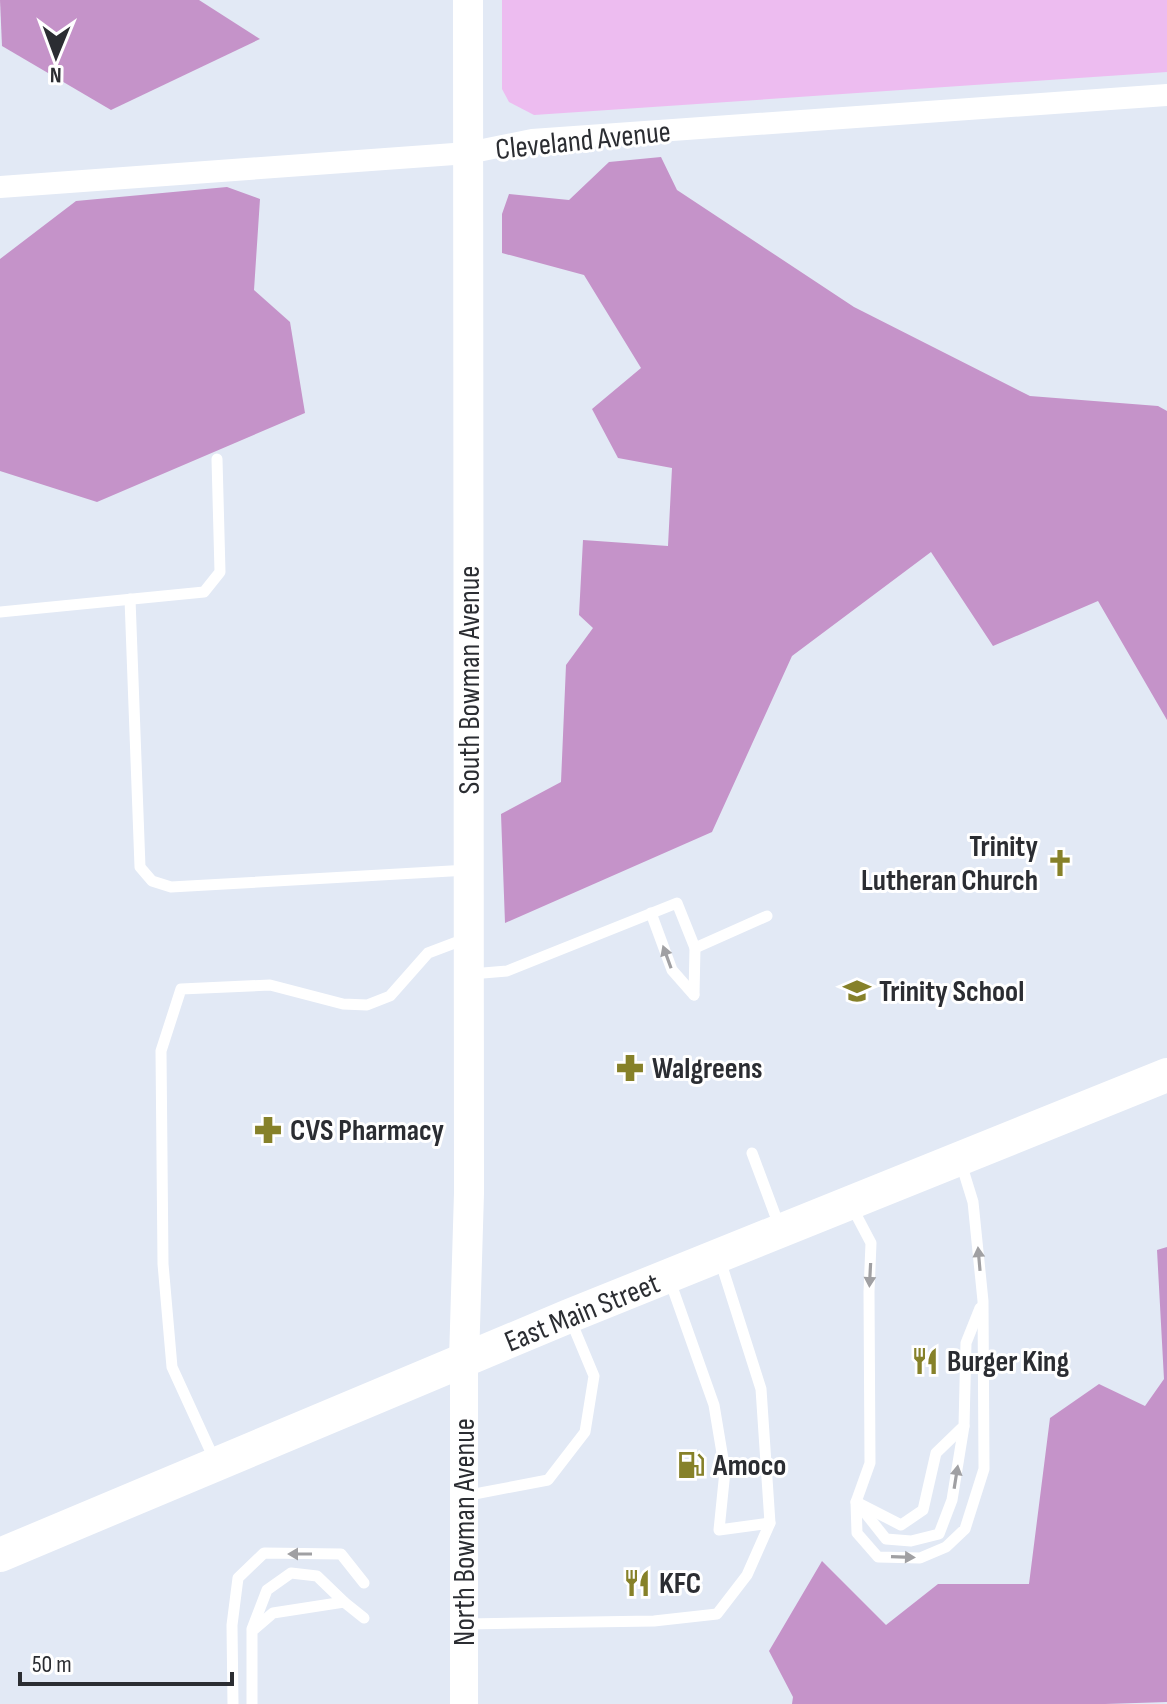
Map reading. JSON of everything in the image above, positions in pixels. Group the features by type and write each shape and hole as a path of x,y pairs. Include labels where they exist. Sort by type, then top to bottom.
{"main road":[{"name":"South Bowman Avenue","path":"464,1360 469,1193 470,870 468,0"},
{"name":"East Main Street","path":"0,1555 569,1316 1167,1075"}],"street":[{"name":"Cleveland Avenue","path":"0,187 468,153 532,140 1167,95"},
{"name":"North Bowman Avenue","path":"464,1360 464,1704"}],"lane":[{"path":"0,612 204,592 220,572 217,459"},
{"path":"130,599 140,867 152,881 171,887 470,870"},
{"path":"469,974 507,971 651,913 677,903 695,948 694,995 672,970 651,913"},
{"path":"695,948 767,916"},
{"path":"216,1464 172,1367 163,1264 161,1051 181,989 270,985 343,1004 367,1005 390,996 428,953 469,937"},
{"path":"752,1153 781,1231"},
{"path":"850,1202 871,1243 870,1463 856,1502 857,1533 878,1557 920,1558 946,1547 965,1529 984,1469 983,1301 973,1202 959,1158"},
{"path":"463,1624 654,1621 717,1614 747,1575 770,1523 761,1389 719,1256"},
{"path":"668,1277 714,1405 725,1471 719,1530 770,1523"},
{"path":"856,1502 886,1539 911,1541 939,1534 952,1500 964,1426 966,1343 983,1301"},
{"path":"464,1496 548,1480 585,1432 594,1376 569,1316"},
{"path":"856,1502 901,1525 923,1510 936,1453 964,1426"},
{"path":"233,1704 232,1625 238,1578 264,1553 341,1554 364,1583"},
{"path":"252,1704 252,1631 267,1590 291,1573 317,1576 364,1618"},
{"path":"252,1631 273,1613 344,1602"}],"shaded area":[{"path":"0,0 199,0 260,39 111,110 2,46"},
{"path":"502,0 1167,0 1167,72 534,115 509,102 502,89"},
{"path":"661,157 677,190 854,307 1030,396 1158,406 1167,411 1167,720 1098,601 993,646 931,552 792,656 712,832 505,923 501,814 561,782 566,665 593,628 579,615 583,540 668,546 672,468 618,458 592,409 641,368 584,275 502,253 502,214 509,194 569,200 609,162"},
{"path":"227,187 260,199 254,290 290,322 305,413 97,502 0,471 0,259 76,201"},
{"path":"1167,1247 1167,1702 792,1704 793,1697 769,1651 822,1561 886,1625 938,1584 1029,1584 1050,1418 1099,1384 1145,1406 1164,1379 1157,1250"}],"place":[{"name":"Trinity Lutheran Church","path":"1060,863"},
{"name":"Trinity School","path":"857,991"},
{"name":"Walgreens","path":"630,1068"},
{"name":"CVS Pharmacy","path":"268,1130"},
{"name":"Burger King","path":"925,1361"},
{"name":"Amoco","path":"691,1465"},
{"name":"KFC","path":"637,1583"}]}
